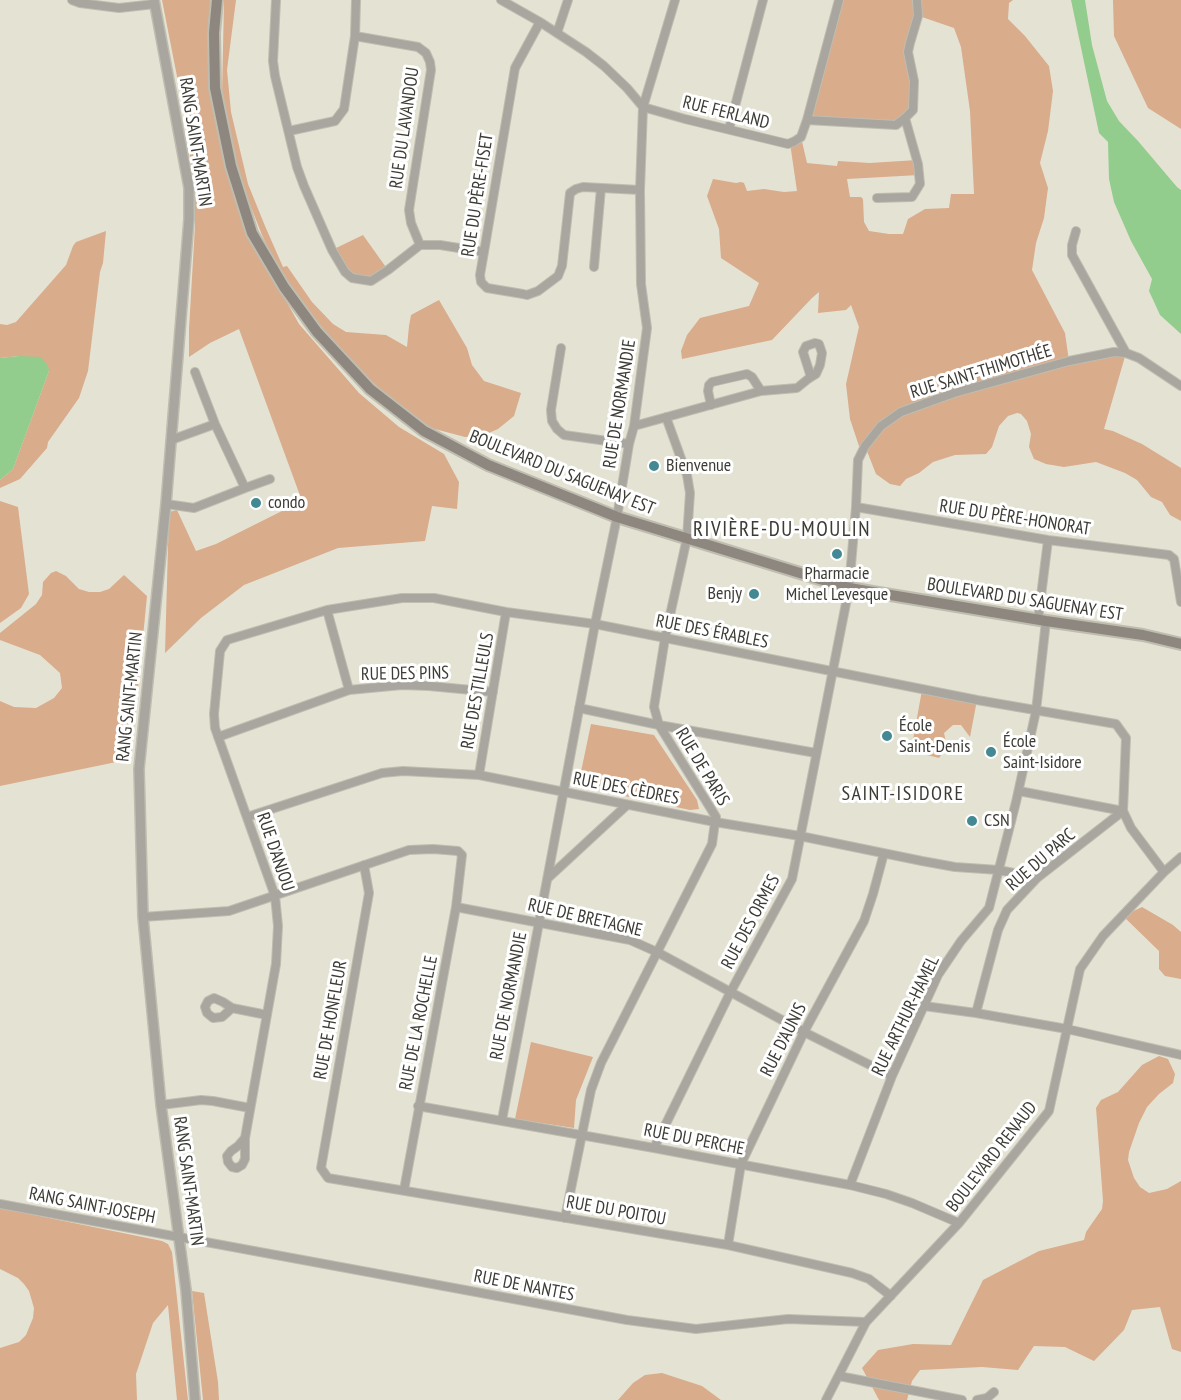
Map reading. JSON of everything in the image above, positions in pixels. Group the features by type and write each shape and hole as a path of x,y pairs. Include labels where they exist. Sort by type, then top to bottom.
{"main road":[{"name":"BOULEVARD DU SAGUENAY EST","path":"217,0 214,33 215,88 231,166 252,233 284,287 317,332 370,389 424,431 488,465 617,517 849,588 1042,621 1143,635 1181,644"}],"street":[{"path":"72,0 119,8 154,2"},
{"path":"276,0 273,61 297,167 332,250 345,272 352,278 370,281 420,245 440,245 484,252"},
{"path":"289,131 335,121 344,109 355,36 356,0"},
{"path":"501,0 586,52 627,88 643,107"},
{"path":"557,33 568,0"},
{"name":"RUE DE NORMANDIE","path":"502,1120 538,921 634,426 647,328 640,284 643,107 675,0"},
{"path":"729,129 763,0"},
{"path":"839,0 807,120 896,125 913,110 914,81 908,52 918,16 917,0"},
{"name":"RANG SAINT-MARTIN","path":"154,2 189,188 189,219 166,504 139,769 143,917 161,1105 186,1290 195,1400"},
{"name":"RUE DU PÈRE-FISET","path":"540,22 515,68 480,275 481,282 487,288 527,295 538,291 558,276 562,266 570,194 583,187 640,190"},
{"name":"RUE DU LAVANDOU","path":"355,36 418,47 426,53 430,62 431,70 409,210 411,223 420,245"},
{"name":"RUE FERLAND","path":"643,107 788,144 801,137 807,120"},
{"path":"877,198 912,197 920,184 918,164 905,118"},
{"path":"594,267 601,188"},
{"path":"1076,231 1072,255 1126,353 1139,358 1181,386"},
{"path":"561,348 550,410 552,421 557,429 564,435 629,444"},
{"name":"RUE SAINT-THIMOTHÉE","path":"849,588 858,460 865,446 881,426 901,412 954,393 1069,361 1114,352 1126,353"},
{"path":"195,372 215,424 245,488"},
{"path":"711,405 708,391 712,382 747,374 752,377 761,391"},
{"path":"634,426 761,391 797,388 811,377"},
{"name":"RUE DE PARIS","path":"565,1218 591,1090 601,1063 712,844 716,822 716,817 659,724 654,707 665,638 687,538 690,493 687,475 666,417"},
{"path":"171,440 215,424"},
{"path":"166,504 194,508 270,479"},
{"name":"RUE DU PÈRE-HONORAT","path":"856,507 1048,540 1169,555 1174,560 1181,602"},
{"name":"RUE ARTHUR-HAMEL","path":"850,1185 892,1076 938,975 962,941 990,908 1036,711 1048,540"},
{"name":"RUE DES ORMES","path":"654,1148 730,993 792,879 849,588"},
{"name":"RUE DES ÉRABLES","path":"220,651 227,640 327,610 402,598 434,598 506,612 595,624 1036,711 1116,724 1126,738 1123,811"},
{"path":"327,610 349,690"},
{"name":"RUE DES TILLEULS","path":"479,775 506,612"},
{"name":"RUE D'ANJOU","path":"220,651 214,714 215,728 275,896 278,926 276,964 245,1138"},
{"name":"RUE DES PINS","path":"218,737 349,690 420,685 493,692"},
{"path":"579,708 816,753"},
{"name":"RUE DES CÈDRES","path":"247,816 382,773 403,771 479,775 955,867 999,870 1037,878"},
{"path":"1019,791 1123,811 1131,828 1164,872"},
{"path":"548,878 627,805"},
{"name":"RUE DU PARC","path":"976,1013 998,930 1007,910 1037,878 1123,811"},
{"name":"RUE DE LA ROCHELLE","path":"364,865 409,850 458,851 462,855 456,907 404,1190"},
{"name":"RUE D'AUNIS","path":"728,1245 741,1164 804,1032 864,921 884,853"},
{"name":"BOULEVARD RENAUD","path":"826,1400 866,1322 959,1223 1049,1111 1080,969 1103,936 1164,872 1181,858"},
{"path":"143,917 229,911 364,865"},
{"name":"RUE DE HONFLEUR","path":"328,1178 321,1168 369,893 364,865"},
{"name":"RUE DE BRETAGNE","path":"456,907 630,940 892,1076"},
{"path":"924,1006 1067,1029 1181,1054"},
{"path":"232,1008 267,1014"},
{"path":"161,1105 201,1100 250,1108"},
{"name":"RUE DU PERCHE","path":"418,1106 850,1185 912,1203 959,1223"},
{"name":"RUE DU POITOU","path":"328,1178 728,1245 852,1273 869,1279 891,1296"},
{"name":"RANG SAINT-JOSEPH","path":"0,1204 179,1237"},
{"name":"RUE DE NANTES","path":"179,1237 662,1325 696,1329 788,1319 866,1322"},
{"path":"839,1376 962,1400"},
{"path":"977,1400 987,1398 994,1392"}],"shaded area":[{"path":"162,0 210,0 210,68 255,245 299,324 359,393 399,427 444,454 459,482 457,509 432,506 425,541 338,548 244,585 201,618 165,653 169,512 177,510 196,551 216,544 302,501 239,329 210,343 189,357 195,192 184,112"},
{"path":"224,0 236,0 227,70 231,112 248,184 283,267 287,266 312,302 333,324 346,332 386,335 407,347 411,315 439,300 467,348 472,365 484,381 521,393 514,416 498,429 484,435 465,437 431,428 389,397 356,367 303,305 289,284 262,235 241,182 230,142 222,96"},
{"path":"839,0 1013,0 1009,3 1008,19 1049,66 1053,91 1048,131 1040,163 1048,188 1044,218 1036,243 1032,270 1065,333 1069,361 1126,353 1104,429 1142,444 1181,468 1181,521 1170,515 1162,502 1151,497 1137,480 1125,473 1096,462 1064,467 1034,459 1029,447 1031,434 1027,421 1017,413 1008,416 999,426 992,447 986,454 955,455 933,462 919,473 906,479 900,486 890,484 876,474 865,446 859,446 850,419 846,384 859,327 851,305 846,310 818,313 819,292 772,340 682,359 681,351 687,335 700,318 749,306 759,283 721,258 719,229 707,196 713,179 744,183 747,191 764,189 797,191 790,143 801,137 807,163 837,166 838,161 870,163 917,160 919,175 847,179 850,197 863,199 864,222 869,231 903,234 908,219 925,209 949,208 951,194 974,194 970,111 961,47 954,28 919,16 910,43 913,110 896,125 807,120"},
{"path":"1071,0 1085,0 1092,45 1107,101 1119,121 1181,190 1181,334 1160,315 1149,291 1152,279 1131,241 1114,202 1109,179 1108,142 1099,133"},
{"path":"1113,0 1181,0 1181,129 1148,108 1114,36"},
{"path":"106,231 88,371 79,398 48,442 47,448 20,479 0,488 0,480 13,469 49,371 19,356 0,358 0,324 7,325 16,322 66,265 76,242"},
{"path":"363,235 388,270 371,281 352,278 332,250"},
{"path":"41,357 49,371 13,469 0,480 0,358"},
{"path":"0,501 18,507 29,594 21,608 0,623"},
{"path":"56,571 66,576 79,589 89,592 109,589 124,575 147,596 131,759 0,786 0,701 14,707 36,708 54,698 62,688 60,673 40,655 0,640 0,633 36,604 42,595 43,582"},
{"path":"922,690 977,700 970,737 961,725 953,725 944,733 947,747 939,758 911,751"},
{"path":"591,724 654,735 697,800 699,809 690,810 578,786"},
{"path":"1142,907 1181,932 1181,979 1165,976 1159,969 1159,951 1123,916"},
{"path":"531,1042 593,1057 576,1100 574,1128 515,1119"},
{"path":"1159,1056 1168,1059 1175,1074 1173,1083 1147,1107 1139,1123 1128,1160 1134,1178 1140,1187 1149,1193 1167,1189 1181,1181 1181,1352 1172,1349 1160,1307 1132,1310 1124,1330 1094,1361 1065,1347 1034,1346 1018,1370 982,1367 920,1370 912,1381 907,1400 879,1400 862,1368 878,1350 913,1344 951,1345 983,1280 1039,1251 1084,1240 1086,1232 1102,1209 1103,1201 1096,1108 1101,1100 1118,1092 1142,1065"},
{"path":"0,1208 168,1244 172,1252 188,1400 177,1400 168,1305 153,1323 136,1374 137,1400 0,1400 0,1348 19,1342 26,1335 33,1318 34,1308 29,1291 24,1284 18,1278 0,1269"},
{"path":"192,1291 204,1293 219,1400 203,1400"},
{"path":"662,1373 702,1386 721,1400 618,1400 633,1383 645,1375"}],"place":[{"name":"Bienvenue","path":"654,466"},
{"name":"condo","path":"256,503"},
{"name":"Pharmacie Michel Levesque","path":"837,554"},
{"name":"Benjy","path":"754,594"},
{"name":"École Saint-Denis","path":"887,736"},
{"name":"École Saint-Isidore","path":"991,752"},
{"name":"CSN","path":"972,821"}],"district":[{"name":"RIVIÈRE-DU-MOULIN","path":"782,530"},
{"name":"SAINT-ISIDORE","path":"903,794"}]}
